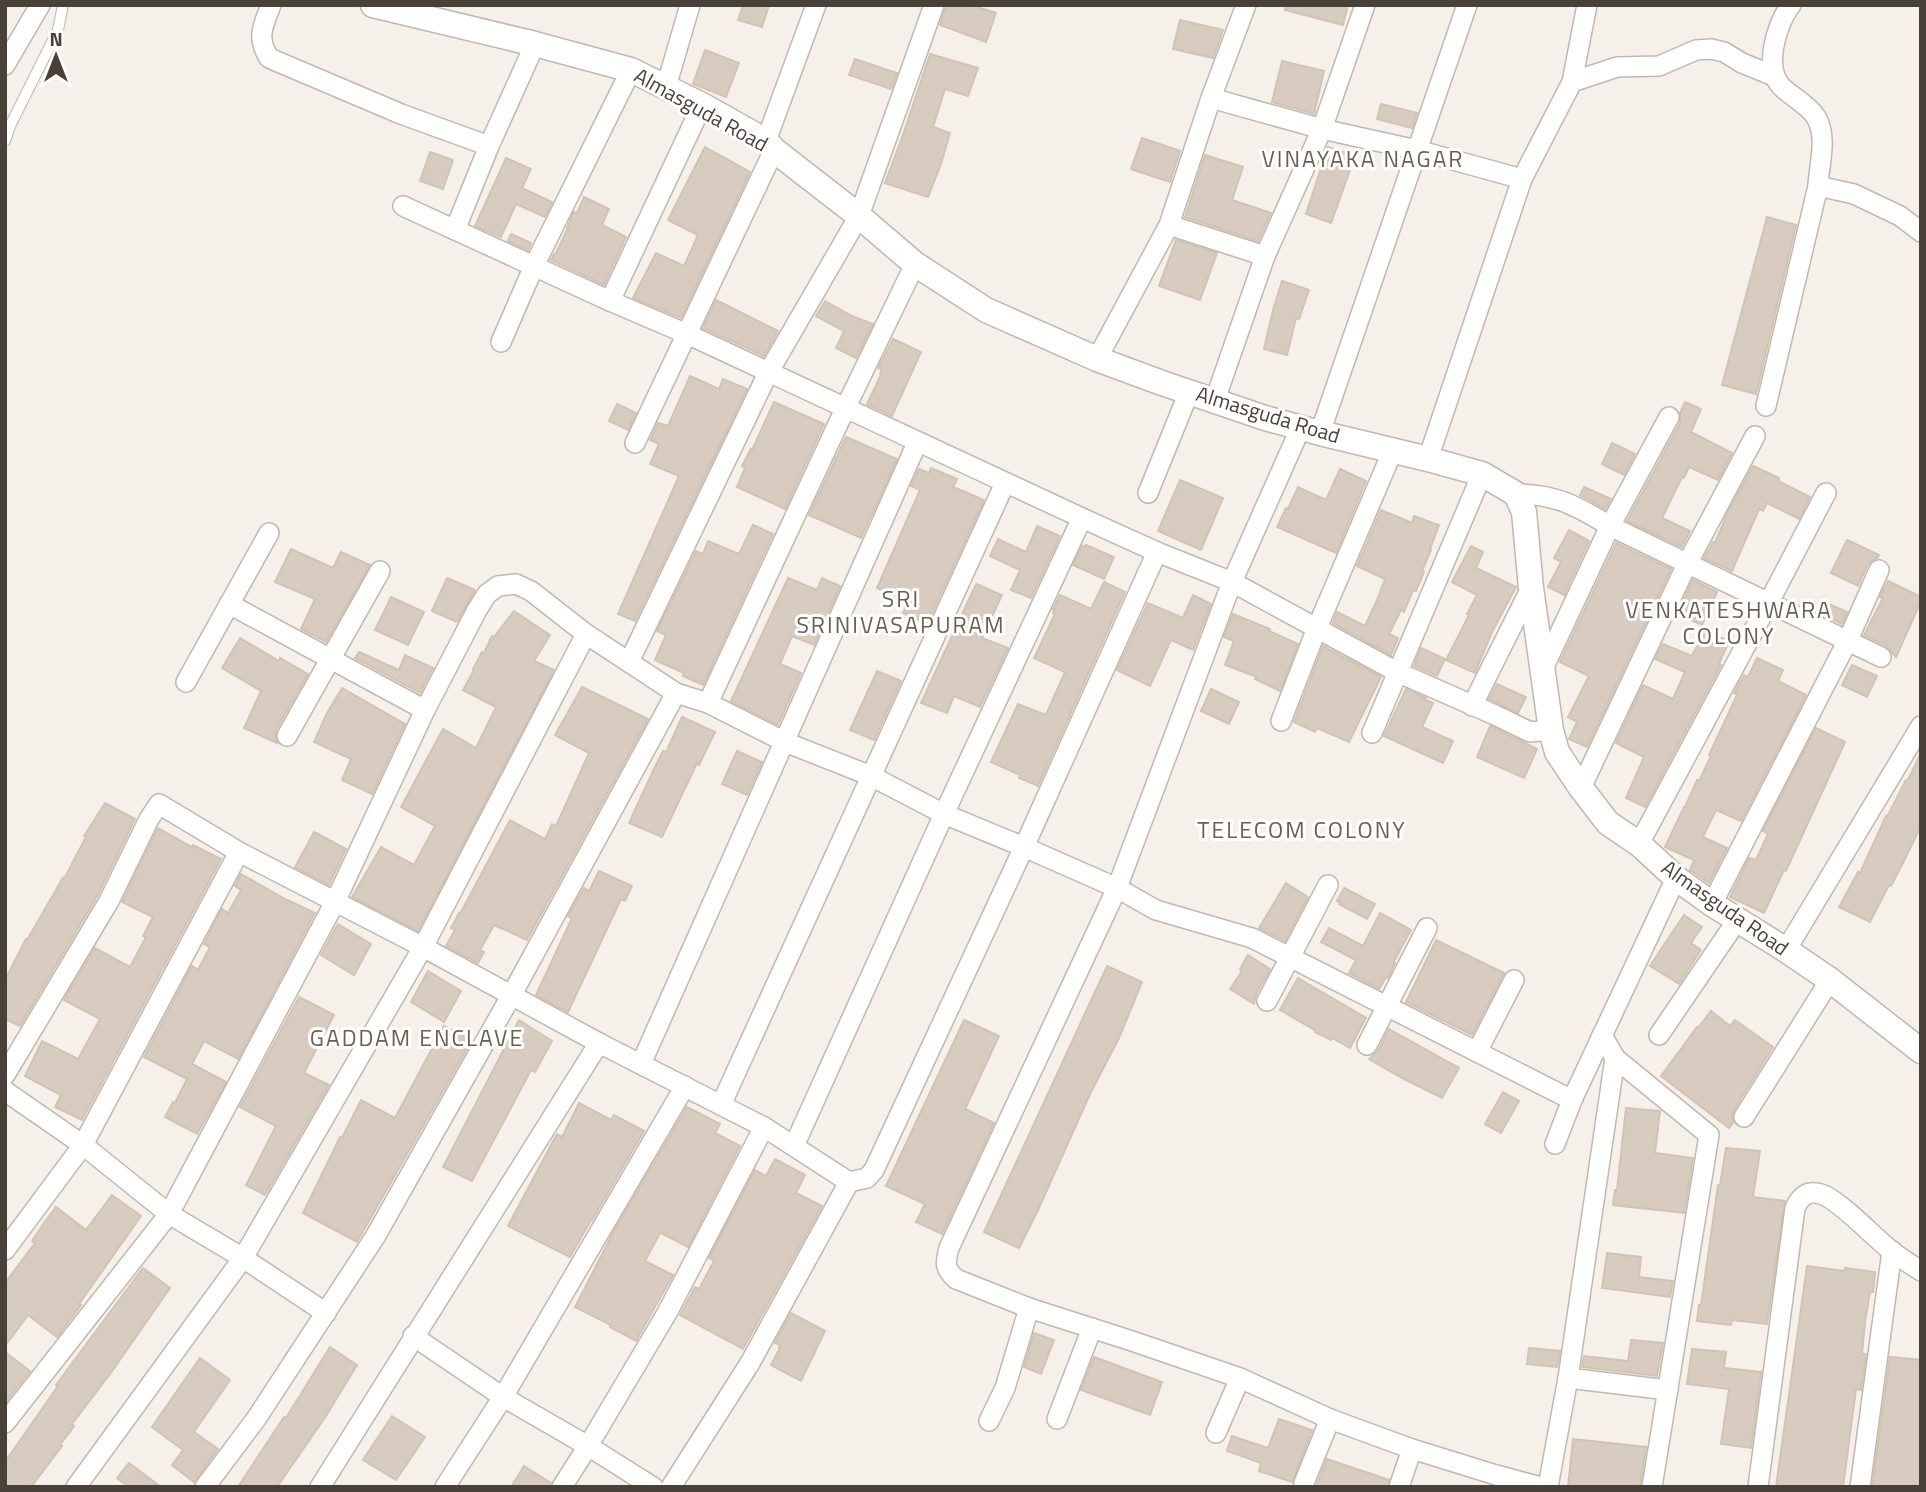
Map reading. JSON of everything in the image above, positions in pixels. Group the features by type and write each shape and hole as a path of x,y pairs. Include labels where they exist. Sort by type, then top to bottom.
{"street":[{"path":"5,65 40,5"},
{"path":"271,5 261,35 269,58 401,114 489,146"},
{"name":"Almasguda Road","path":"373,5 631,69 702,105 770,145 915,264 986,310 1097,359 1265,418 1482,474 1516,494 1524,512 1531,588 1551,730 1557,751 1581,788 1608,823 1639,844 1676,878 1830,980 1921,1051"},
{"path":"666,87 690,5"},
{"path":"635,443 687,334 770,145 816,5"},
{"path":"629,662 768,373 859,216 934,5"},
{"path":"1097,359 1169,225 1245,5"},
{"path":"1215,400 1265,256 1322,129 1365,5"},
{"path":"1466,5 1417,150 1311,430 1232,582 1117,888 949,1248 946,1261 947,1271 956,1279 1029,1308 1240,1378 1329,1419 1494,1481 1541,1487"},
{"path":"1428,459 1522,179 1572,82 1586,5"},
{"path":"1766,406 1818,186 1822,156 1821,134 1816,117 1797,98 1782,88 1771,66 1778,27 1791,5"},
{"path":"455,230 535,44"},
{"path":"1572,82 1616,67 1659,66 1696,50 1710,49 1724,52 1742,63 1774,76"},
{"path":"501,342 534,266 631,69"},
{"path":"1211,98 1522,179"},
{"path":"610,301 702,105"},
{"path":"1818,186 1854,194 1900,216 1921,232"},
{"path":"403,206 687,334 1082,518 1232,582 1397,672 1530,733 1551,730"},
{"path":"1169,225 1265,256"},
{"path":"708,703 915,264"},
{"path":"1148,493 1189,391"},
{"path":"1542,671 1610,526 1669,417"},
{"path":"1581,788 1687,564 1755,436"},
{"path":"641,1064 917,443"},
{"path":"1281,721 1317,628 1393,450"},
{"path":"1372,733 1482,474"},
{"path":"721,1105 1005,483"},
{"path":"1639,844 1826,493"},
{"path":"1516,494 1553,497 1577,507 1687,564 1881,657"},
{"path":"794,1146 1082,518"},
{"path":"186,682 269,533"},
{"path":"5,1075 109,901 159,804 239,852 423,947 599,1043 764,1127 849,1182 867,1178 874,1170 1024,847 1157,552"},
{"path":"1712,904 1848,640 1880,570"},
{"path":"287,736 380,571"},
{"path":"5,1423 169,1214 335,902 425,710 477,610 488,594 498,586 516,584 531,591 586,634 676,693 708,703 785,742 871,776 944,814 1117,888 1156,910 1252,938 1572,1100"},
{"path":"1472,706 1531,588"},
{"path":"229,604 425,710"},
{"path":"76,1487 243,1258 423,947 586,634"},
{"path":"205,1487 256,1419 375,1237 512,996 676,693"},
{"path":"1786,950 1921,726"},
{"path":"5,1250 83,1145 239,852"},
{"path":"1555,1144 1572,1100 1676,878"},
{"path":"1267,1001 1328,885"},
{"path":"1659,1035 1738,919"},
{"path":"1367,1045 1427,928"},
{"path":"1477,1052 1514,980"},
{"path":"1744,1117 1830,980"},
{"path":"1602,1035 1615,1058 1709,1135 1652,1487"},
{"path":"320,1487 599,1043"},
{"path":"1548,1487 1568,1378 1615,1058"},
{"path":"445,1487 503,1397 685,1086"},
{"path":"5,1091 83,1145 169,1214 243,1258 326,1313"},
{"path":"562,1487 667,1314 764,1127"},
{"path":"671,1487 750,1363 849,1182"},
{"path":"1758,1487 1795,1208 1800,1197 1809,1193 1832,1200 1892,1251 1921,1271"},
{"path":"1860,1487 1892,1251"},
{"path":"989,1421 1005,1388 1029,1308"},
{"path":"1057,1419 1093,1328"},
{"path":"413,1336 503,1397 653,1487"},
{"path":"1216,1433 1240,1378"},
{"path":"1568,1378 1668,1390"},
{"path":"1304,1483 1329,1419"},
{"path":"1399,1487 1412,1449"}],"lane":[{"path":"5,141 58,30 62,5"}],"building":[{"path":"743,5 769,5 762,27 738,20"},
{"path":"946,5 971,5 996,13 986,42 940,25"},
{"path":"1286,5 1348,5 1343,25 1285,10"},
{"path":"1180,20 1223,30 1213,58 1173,49"},
{"path":"705,50 739,63 726,97 693,84"},
{"path":"930,54 978,68 968,96 945,89 933,127 950,133 928,197 885,183"},
{"path":"855,59 897,73 891,89 849,75"},
{"path":"1282,61 1324,71 1314,114 1272,102"},
{"path":"1381,104 1417,113 1412,128 1377,119"},
{"path":"1142,138 1180,151 1170,182 1131,169"},
{"path":"705,147 750,172 681,318 633,298 656,253 684,266 698,235 668,220"},
{"path":"1328,147 1355,156 1331,223 1306,214"},
{"path":"430,152 453,160 443,189 420,181"},
{"path":"1205,155 1243,167 1232,200 1271,213 1258,241 1185,217"},
{"path":"506,158 531,169 522,188 552,202 545,217 516,204 501,237 475,226"},
{"path":"584,197 609,209 602,225 626,237 604,285 551,260"},
{"path":"1767,217 1796,225 1756,394 1722,385"},
{"path":"511,234 531,243 528,250 508,241"},
{"path":"1176,240 1217,253 1200,300 1159,286"},
{"path":"1282,281 1309,290 1299,319 1296,318 1287,355 1264,349"},
{"path":"716,300 778,331 764,356 703,328"},
{"path":"825,301 873,324 856,358 836,348 844,331 816,316"},
{"path":"893,339 921,352 892,416 867,404 881,375 882,369 878,368"},
{"path":"690,376 719,389 723,379 747,389 635,621 618,614 679,476 650,464 659,444 650,440 658,423 668,426"},
{"path":"774,402 824,424 785,509 737,487 745,468 742,466"},
{"path":"1685,402 1701,409 1691,432 1732,453 1718,480 1689,467 1684,478 1682,477 1662,518 1690,531 1682,547 1627,521 1680,423 1680,413"},
{"path":"617,404 636,413 628,430 609,421"},
{"path":"846,437 897,459 861,538 809,515"},
{"path":"1612,443 1635,454 1624,475 1602,464"},
{"path":"1753,466 1810,497 1799,519 1767,503 1763,511 1759,509 1732,571 1704,558 1713,542 1715,543"},
{"path":"931,468 957,479 953,487 984,500 927,624 903,613 908,601 877,588 920,490 911,486 919,469 929,473"},
{"path":"1340,469 1366,481 1336,553 1277,527 1298,487 1326,500"},
{"path":"1180,480 1223,498 1201,550 1158,531"},
{"path":"1584,487 1611,499 1605,509 1580,495"},
{"path":"1381,510 1412,523 1414,516 1439,525 1416,591 1413,590 1404,612 1401,610 1389,634 1398,638 1391,655 1333,623 1337,612 1365,626 1377,600 1385,579 1357,566"},
{"path":"753,525 773,534 703,685 655,660 666,635 657,631 696,551 703,554 708,541 739,554"},
{"path":"1037,526 1060,536 1031,598 1011,590 1020,570 990,556 998,539 1026,552"},
{"path":"1569,530 1589,541 1564,595 1548,587 1561,562 1554,558"},
{"path":"1847,540 1879,555 1868,564 1858,586 1831,573"},
{"path":"1616,543 1671,569 1587,747 1569,739 1577,722 1568,717 1589,676 1560,662"},
{"path":"1086,545 1114,557 1104,579 1073,565 1082,546"},
{"path":"1471,546 1483,552 1476,568 1516,587 1492,632 1475,673 1446,660 1477,595 1452,582"},
{"path":"291,549 333,568 341,552 370,565 326,642 301,629 315,599 275,582"},
{"path":"447,578 475,590 457,622 432,611"},
{"path":"788,578 817,590 822,578 840,586 814,645 792,636 780,664 801,673 778,725 731,701"},
{"path":"1693,580 1717,592 1702,625 1677,614"},
{"path":"1888,581 1921,597 1896,657 1887,646 1864,635 1883,598 1880,597"},
{"path":"1104,582 1125,592 1038,786 991,762 1018,704 1046,715 1065,672 1034,658 1055,614 1053,609 1060,595 1091,609"},
{"path":"976,584 1002,595 982,638 1008,648 980,707 954,696 947,713 921,703"},
{"path":"1193,595 1211,604 1193,650 1171,640 1150,686 1117,670 1148,603 1183,618"},
{"path":"391,597 424,612 408,645 375,630"},
{"path":"1822,601 1847,612 1842,624 1816,612"},
{"path":"514,611 550,635 534,661 554,670 418,931 352,897 381,847 414,865 435,826 401,807 443,729 476,748 496,707 463,690 492,636 494,637"},
{"path":"1233,614 1298,644 1280,691 1255,679 1257,677 1225,665 1234,641 1224,637"},
{"path":"1705,630 1729,641 1719,664 1721,665 1645,807 1626,798 1644,757 1616,743 1643,685 1673,699 1685,672 1655,659 1663,644 1692,656"},
{"path":"240,638 308,674 276,730 277,743 244,728 261,691 222,668"},
{"path":"1323,646 1381,677 1349,742 1317,728 1315,732 1294,722"},
{"path":"1421,648 1445,659 1437,676 1414,666"},
{"path":"359,652 399,670 405,655 433,668 420,693 355,658"},
{"path":"1757,658 1783,670 1778,681 1806,695 1741,821 1716,810 1703,837 1727,848 1709,883 1690,870 1694,860 1665,847 1711,756 1709,755 1737,695 1734,693 1744,675 1748,677"},
{"path":"1852,665 1877,676 1867,697 1842,685"},
{"path":"877,671 901,681 874,740 850,730"},
{"path":"1497,684 1526,697 1518,713 1489,699"},
{"path":"582,687 648,719 527,940 494,925 480,950 484,952 478,963 446,946 455,930 451,928 510,820 545,839 552,824 556,826 589,753 555,735"},
{"path":"342,688 405,724 372,794 342,780 351,759 314,742"},
{"path":"1211,689 1239,702 1229,724 1201,711"},
{"path":"1406,689 1433,703 1422,727 1453,741 1443,763 1384,736"},
{"path":"682,717 715,732 699,765 697,763 662,837 629,823"},
{"path":"1490,726 1537,749 1524,778 1477,757"},
{"path":"1816,728 1845,742 1764,913 1730,897 1749,858 1756,860 1768,834 1763,831"},
{"path":"737,751 762,762 747,795 722,784"},
{"path":"1921,753 1921,826 1870,922 1839,907 1858,872 1860,873 1886,816"},
{"path":"105,803 135,819 99,893 20,1026 5,1019 5,980"},
{"path":"158,828 221,859 82,1120 55,1107 61,1095 25,1076 42,1041 78,1059 100,1019 64,1000 95,948 130,967 153,917 122,902"},
{"path":"314,832 346,849 329,885 295,867"},
{"path":"599,871 632,886 625,901 621,899 568,1012 536,995 572,918 568,916 584,888 589,891"},
{"path":"241,874 315,913 238,1059 204,1041 192,1064 226,1082 197,1134 165,1117 187,1079 144,1057 192,966 198,970 210,947 204,944 222,909 228,913 241,890 235,886"},
{"path":"1286,883 1308,897 1285,941 1259,928"},
{"path":"1344,888 1375,904 1367,919 1339,904 1337,901"},
{"path":"1380,913 1411,930 1388,978 1386,977 1379,989 1349,973 1356,960 1321,942 1329,928 1363,946"},
{"path":"1684,915 1702,927 1691,943 1701,950 1679,984 1650,966"},
{"path":"338,924 371,944 354,975 321,955"},
{"path":"1436,940 1504,973 1472,1035 1406,1002"},
{"path":"1248,955 1270,969 1254,1004 1230,989 1242,971 1240,969"},
{"path":"1107,966 1142,982 1119,1038 1090,1094 1019,1248 984,1232"},
{"path":"428,971 461,991 444,1022 411,1002"},
{"path":"1298,978 1366,1018 1350,1048 1315,1032 1280,1010"},
{"path":"299,997 334,1015 304,1073 329,1085 265,1195 246,1185 276,1126 240,1107"},
{"path":"1711,1011 1730,1026 1735,1020 1773,1047 1734,1110 1733,1123 1729,1128 1661,1076"},
{"path":"519,1020 552,1041 535,1072 531,1070 472,1181 443,1167"},
{"path":"964,1020 999,1036 965,1109 994,1123 942,1234 916,1222 925,1204 886,1186"},
{"path":"444,1026 472,1040 357,1242 303,1213 361,1100 395,1118"},
{"path":"1389,1029 1459,1068 1442,1098 1369,1059 1378,1051"},
{"path":"1503,1092 1519,1101 1501,1133 1485,1124"},
{"path":"579,1103 611,1120 614,1115 644,1131 570,1257 508,1226 557,1134 562,1137"},
{"path":"687,1107 720,1124 715,1133 740,1146 688,1247 660,1233 645,1261 673,1275 636,1341 575,1307 614,1231"},
{"path":"1626,1108 1660,1111 1655,1153 1693,1158 1684,1213 1613,1205"},
{"path":"1726,1148 1760,1151 1753,1197 1785,1201 1767,1324 1732,1320 1731,1325 1697,1321"},
{"path":"775,1159 805,1175 796,1193 822,1206 743,1349 680,1315 695,1287 699,1289 714,1261 709,1258 755,1170 766,1176"},
{"path":"112,1195 141,1216 79,1304 81,1305 57,1337 28,1315 5,1346 5,1283 35,1243 32,1241 44,1223 56,1207 86,1230"},
{"path":"1607,1253 1641,1257 1639,1277 1673,1281 1670,1297 1602,1288"},
{"path":"1807,1266 1875,1272 1865,1322 1862,1354 1866,1354 1861,1390 1856,1389 1843,1487 1776,1487"},
{"path":"143,1268 170,1288 72,1424 74,1426 60,1445 62,1446 31,1487 5,1487 5,1462 58,1386 56,1385"},
{"path":"791,1313 825,1331 801,1381 771,1365 780,1348 780,1345 775,1343"},
{"path":"1034,1333 1054,1340 1041,1374 1024,1367"},
{"path":"1631,1340 1663,1343 1657,1376 1582,1367 1584,1356 1628,1361"},
{"path":"330,1347 357,1365 326,1416 277,1487 238,1487 284,1417 286,1418"},
{"path":"1529,1348 1560,1351 1557,1367 1527,1364"},
{"path":"1692,1349 1726,1352 1724,1368 1761,1372 1751,1448 1721,1444 1729,1389 1687,1384"},
{"path":"5,1352 30,1371 5,1403"},
{"path":"1094,1357 1162,1382 1150,1415 1081,1390"},
{"path":"1890,1357 1921,1360 1921,1487 1872,1487"},
{"path":"200,1358 230,1380 194,1432 218,1449 194,1482 172,1465 183,1450 152,1427"},
{"path":"392,1416 425,1437 396,1480 363,1460"},
{"path":"1279,1419 1312,1430 1292,1482 1259,1471 1261,1463 1227,1451 1232,1436 1268,1448"},
{"path":"1573,1439 1646,1447 1640,1487 1568,1487"},
{"path":"1327,1459 1389,1480 1387,1487 1316,1487"},
{"path":"129,1463 161,1487 129,1487 117,1478"},
{"path":"524,1466 551,1483 550,1487 511,1487"}],"district":[{"name":"VINAYAKA NAGAR","path":"1363,159"},
{"name":"SRI SRINIVASAPURAM","path":"901,612"},
{"name":"VENKATESHWARA COLONY","path":"1729,623"},
{"name":"TELECOM COLONY","path":"1302,830"},
{"name":"GADDAM ENCLAVE","path":"417,1038"}]}
